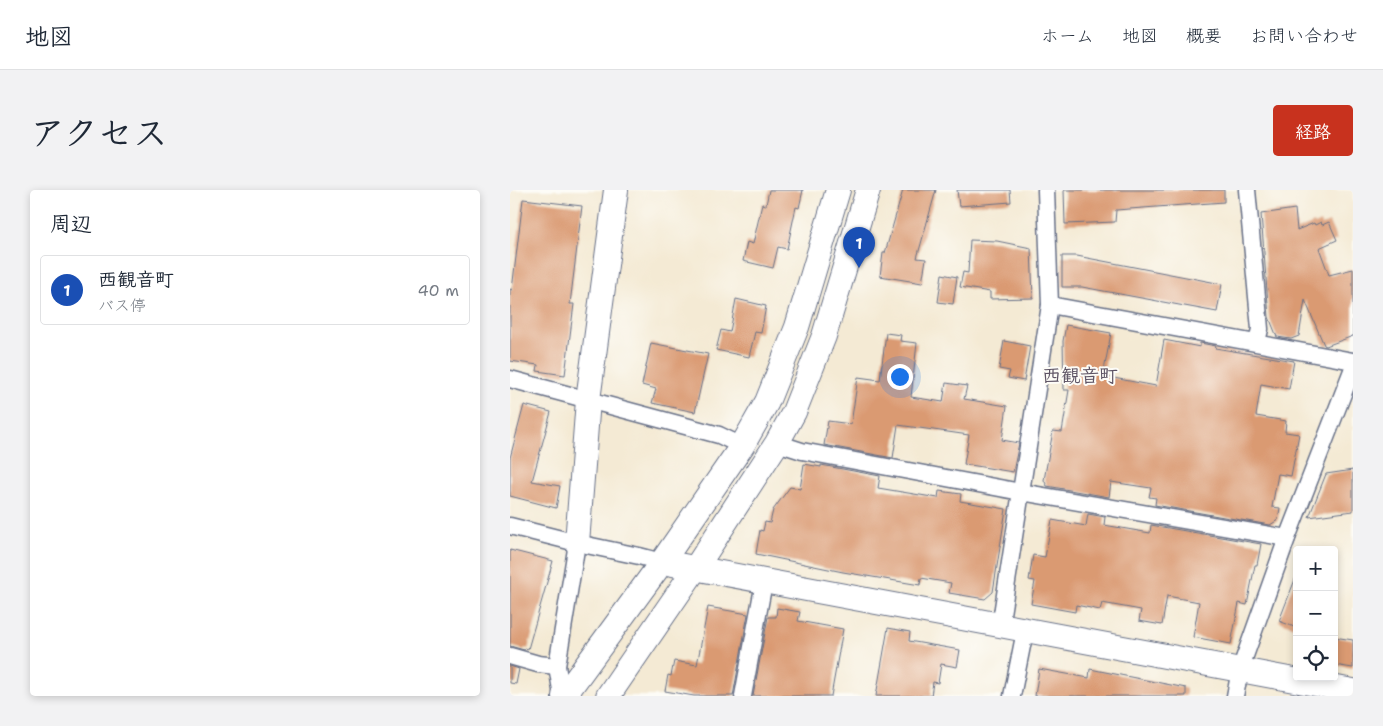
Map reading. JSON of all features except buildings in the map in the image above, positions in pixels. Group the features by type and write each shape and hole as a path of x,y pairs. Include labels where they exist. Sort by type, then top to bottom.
{"street":[{"path":"563,696 557,666 576,543 588,400 616,190"},
{"path":"563,696 662,562 742,446 767,402 797,327 838,190"},
{"path":"608,696 695,569 777,443 794,412 824,336 868,190"},
{"path":"1000,626 1050,305 1046,190"},
{"path":"1247,190 1260,329 1257,342"},
{"path":"1050,305 1353,361"},
{"path":"1235,696 1240,670 1287,538 1353,368"},
{"path":"510,379 719,435 742,446"},
{"path":"777,443 802,451 1021,492 1287,538"},
{"path":"510,526 576,543 695,569 1353,692"},
{"path":"742,696 764,582"},
{"path":"1012,696 1025,631"},
{"path":"510,656 538,664 557,666"}],"place":[{"name":"西観音町","path":"859,268"}],"district":[{"name":"西観音町","path":"1080,375"}]}
